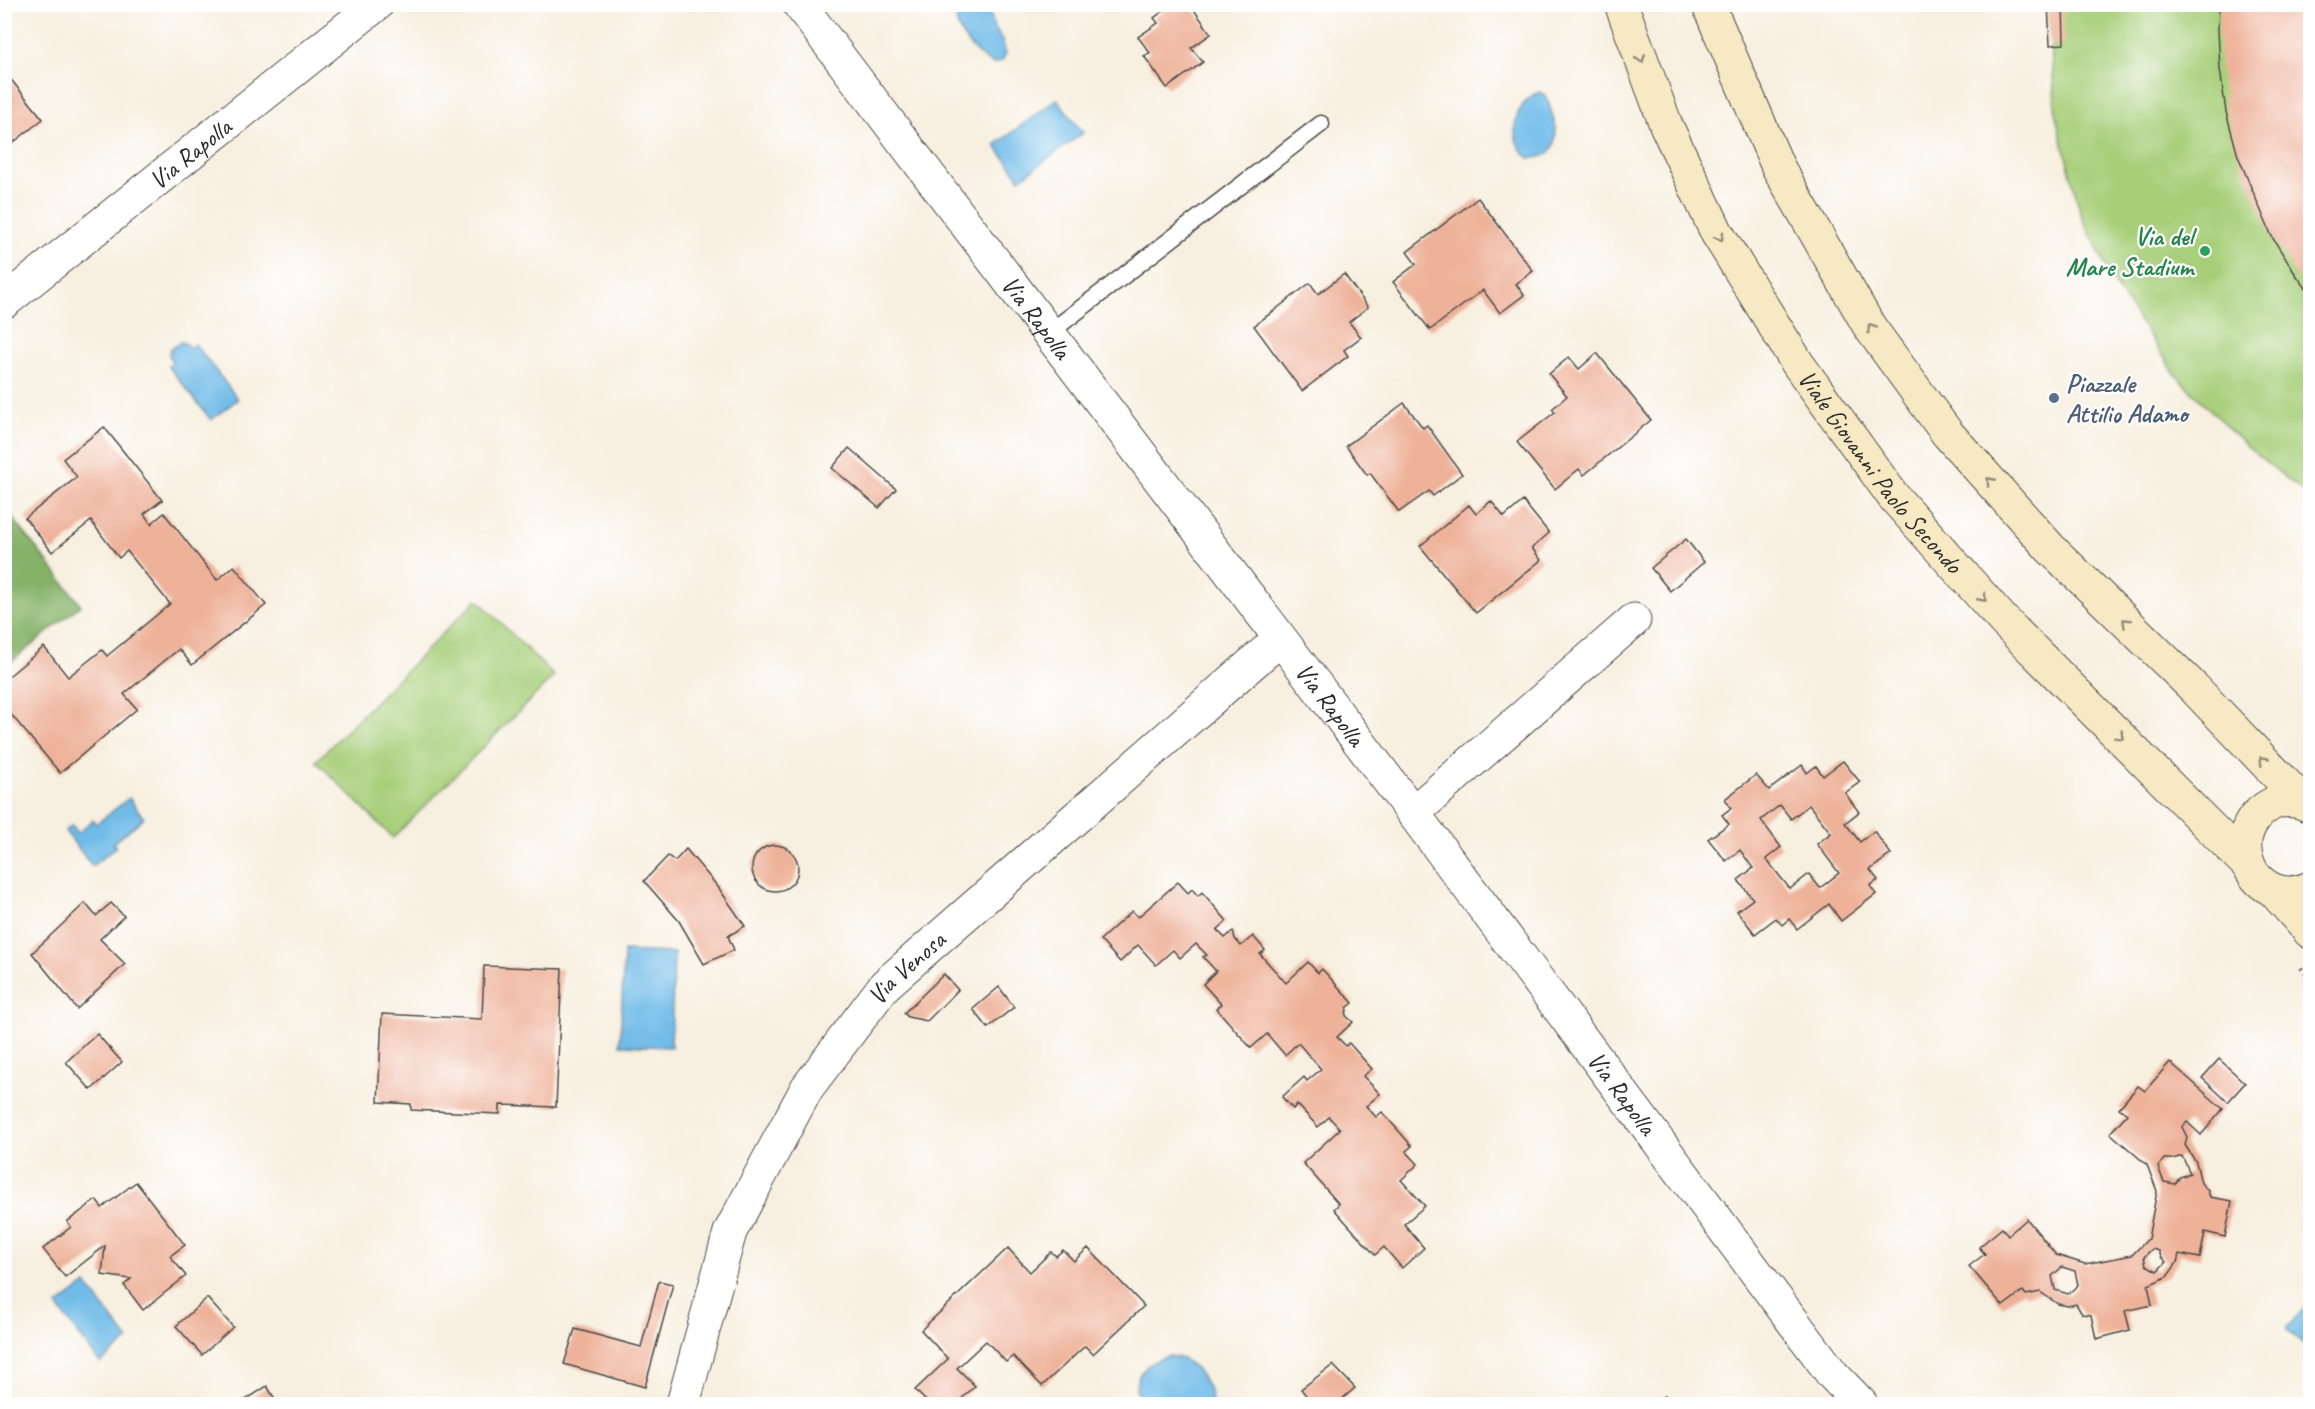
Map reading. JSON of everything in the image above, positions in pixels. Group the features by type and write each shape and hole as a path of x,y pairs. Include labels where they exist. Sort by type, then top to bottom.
{"main road":[{"name":"Viale Giovanni Paolo Secondo","path":"1621,4 1666,125 1717,233 1798,364 1893,496 2003,620 2248,866 2263,884 2273,890 2310,932"},
{"path":"1708,4 1778,167 1869,326 1947,433 2051,549 2194,688 2307,804"},
{"path":"2248,866 2244,851 2245,836 2251,822 2261,811 2274,803 2307,804"},
{"path":"2273,890 2288,893 2310,888"}],"street":[{"name":"Via Rapolla","path":"4,302 377,4"},
{"name":"Via Rapolla","path":"799,4 1413,813 1829,1390 1861,1404"},
{"path":"1413,813 1634,620"},
{"name":"Via Venosa","path":"683,1404 730,1232 807,1088 885,986 1280,639"}],"lane":[{"path":"1049,333 1321,124"}],"green space":[{"name":"Via del Mare Stadium","path":"2048,5 2310,5 2310,497 2247,447 2176,375 2116,287 2081,215 2056,117"},
{"path":"5,508 81,605 4,667"},
{"path":"477,599 554,676 393,838 316,761"}],"water":[{"path":"959,5 989,5 993,25 1002,40 1006,53 1002,61 993,64 971,47 957,22 956,13"},
{"path":"1539,92 1545,95 1551,110 1556,137 1550,152 1541,157 1529,158 1517,142 1516,122 1524,104"},
{"path":"1057,99 1083,133 1020,179 995,145"},
{"path":"181,342 190,348 195,344 238,399 211,420 168,366 172,363 169,355 170,349"},
{"path":"129,798 144,818 113,843 116,847 92,866 65,831 72,825 78,833 93,820 96,824"},
{"path":"624,951 674,953 671,1047 620,1045"},
{"path":"86,1284 129,1340 100,1363 57,1306"},
{"path":"2306,1306 2310,1310 2310,1350 2286,1329"},
{"path":"1168,1356 1185,1361 1198,1372 1208,1387 1213,1404 1140,1404 1136,1387 1140,1373 1152,1363"}],"building":[{"path":"1173,4 1190,4 1211,34 1191,48 1203,62 1167,88 1144,56 1150,53 1138,37 1158,23 1154,18"},
{"path":"2048,4 2063,4 2064,44 2050,45"},
{"path":"2219,4 2310,4 2310,293 2272,237 2238,156 2226,112 2220,69"},
{"path":"4,71 43,119 4,150"},
{"path":"1478,198 1533,271 1516,284 1524,295 1500,313 1483,290 1430,330 1393,282 1416,264 1407,252"},
{"path":"1344,274 1368,307 1349,322 1361,337 1344,350 1348,356 1302,391 1254,326 1310,283 1318,294"},
{"path":"1597,353 1651,420 1584,475 1579,469 1555,489 1517,442 1555,412 1552,409 1567,396 1549,374 1569,357 1579,369"},
{"path":"1404,403 1423,428 1427,425 1462,474 1433,496 1429,491 1399,512 1370,473 1367,475 1346,446"},
{"path":"104,427 162,500 144,514 151,524 164,513 217,580 234,566 266,605 192,665 179,649 124,694 137,709 60,773 4,706 4,680 44,647 68,677 102,650 107,656 170,604 127,551 119,558 91,521 52,552 25,518 77,477 63,459"},
{"path":"849,448 896,489 879,508 832,468"},
{"path":"1491,501 1504,517 1523,501 1549,533 1532,548 1541,560 1476,613 1420,546 1469,505 1476,514"},
{"path":"1686,539 1704,562 1670,591 1651,568"},
{"path":"1843,761 1860,782 1845,793 1859,812 1845,823 1860,842 1874,831 1891,854 1870,870 1878,880 1870,886 1876,894 1841,921 1829,904 1797,929 1789,919 1782,925 1776,918 1755,934 1737,911 1753,899 1738,880 1753,868 1740,850 1726,861 1708,839 1729,824 1722,815 1731,808 1725,799 1756,775 1769,790 1802,765 1807,773 1816,766 1823,776","holes":["1780,805 1791,819 1809,805 1831,833 1817,844 1839,873 1820,888 1809,874 1790,889 1766,859 1781,847 1761,820"]},
{"path":"780,845 792,851 797,859 797,877 792,885 784,890 770,891 758,885 753,877 752,863 758,851 766,846"},
{"path":"686,849 718,887 745,926 728,936 734,950 704,964 679,921 644,881 668,856 675,861"},
{"path":"1178,882 1188,893 1192,889 1198,896 1202,892 1227,921 1217,930 1225,938 1233,931 1235,939 1241,946 1253,936 1265,950 1260,954 1286,983 1308,962 1318,973 1322,969 1353,1003 1347,1008 1346,1016 1353,1022 1337,1037 1346,1046 1349,1043 1372,1069 1363,1076 1380,1094 1366,1106 1376,1117 1382,1112 1412,1146 1406,1151 1418,1164 1401,1180 1425,1206 1404,1224 1424,1248 1402,1268 1384,1247 1375,1255 1334,1209 1339,1204 1303,1163 1340,1129 1329,1117 1318,1127 1297,1104 1293,1109 1282,1097 1304,1077 1307,1081 1321,1069 1298,1043 1285,1055 1267,1034 1251,1048 1216,1008 1221,1004 1203,984 1216,971 1203,957 1207,955 1196,944 1180,958 1173,950 1156,965 1138,945 1120,962 1100,940 1132,911 1138,917"},
{"path":"85,903 96,916 111,903 124,916 100,939 125,964 77,1009 32,953"},
{"path":"484,966 562,969 556,1107 500,1105 500,1114 411,1110 411,1104 378,1102 382,1014 482,1019"},
{"path":"944,974 958,990 927,1021 908,1017 904,1013"},
{"path":"999,987 1014,1007 988,1028 973,1009"},
{"path":"97,1034 122,1062 91,1090 66,1062"},
{"path":"2219,1059 2245,1083 2228,1102 2202,1078"},
{"path":"2170,1062 2223,1109 2201,1135 2187,1122 2182,1127 2187,1137 2185,1145 2196,1162 2201,1183 2210,1197 2232,1201 2225,1237 2205,1232 2200,1258 2179,1254 2177,1263 2167,1277 2148,1285 2152,1305 2125,1311 2130,1330 2096,1339 2091,1315 2082,1314 2076,1304 2068,1306 2058,1304 2040,1292 2026,1295 2023,1291 2003,1306 1969,1266 1985,1254 1979,1247 2002,1228 2008,1235 2027,1219 2056,1255 2085,1264 2132,1255 2148,1239 2157,1191 2147,1165 2110,1133 2127,1114 2119,1108 2138,1086 2145,1091","holes":["2182,1156 2190,1173 2180,1177 2175,1184 2164,1182 2158,1167 2164,1159","2152,1249 2159,1251 2166,1262 2157,1271 2146,1265 2144,1257","2062,1267 2075,1271 2078,1285 2068,1294 2055,1290 2052,1276"]},
{"path":"136,1182 185,1245 170,1256 186,1276 143,1310 124,1285 131,1279 102,1275 105,1246 65,1277 43,1249 71,1227 67,1222 96,1200 102,1208"},
{"path":"1008,1248 1030,1272 1051,1252 1056,1256 1063,1250 1074,1261 1088,1248 1144,1306 1093,1354 1085,1346 1042,1386 1013,1356 1006,1362 986,1341 957,1368 975,1386 956,1404 929,1404 915,1390 948,1359 921,1330"},
{"path":"659,1281 673,1284 645,1387 564,1364 575,1329 641,1347"},
{"path":"207,1298 233,1327 202,1355 176,1326"},
{"path":"1333,1365 1355,1388 1336,1404 1313,1404 1301,1389"},
{"path":"267,1386 278,1404 246,1404 244,1401"},
{"path":"1665,1396 1670,1404 1650,1404"},
{"path":"2155,1399 2156,1404 2134,1404 2134,1403"}],"place":[{"name":"Via del Mare Stadium","path":"2205,251"},
{"name":"Piazzale Attilio Adamo","path":"2054,398"}]}
